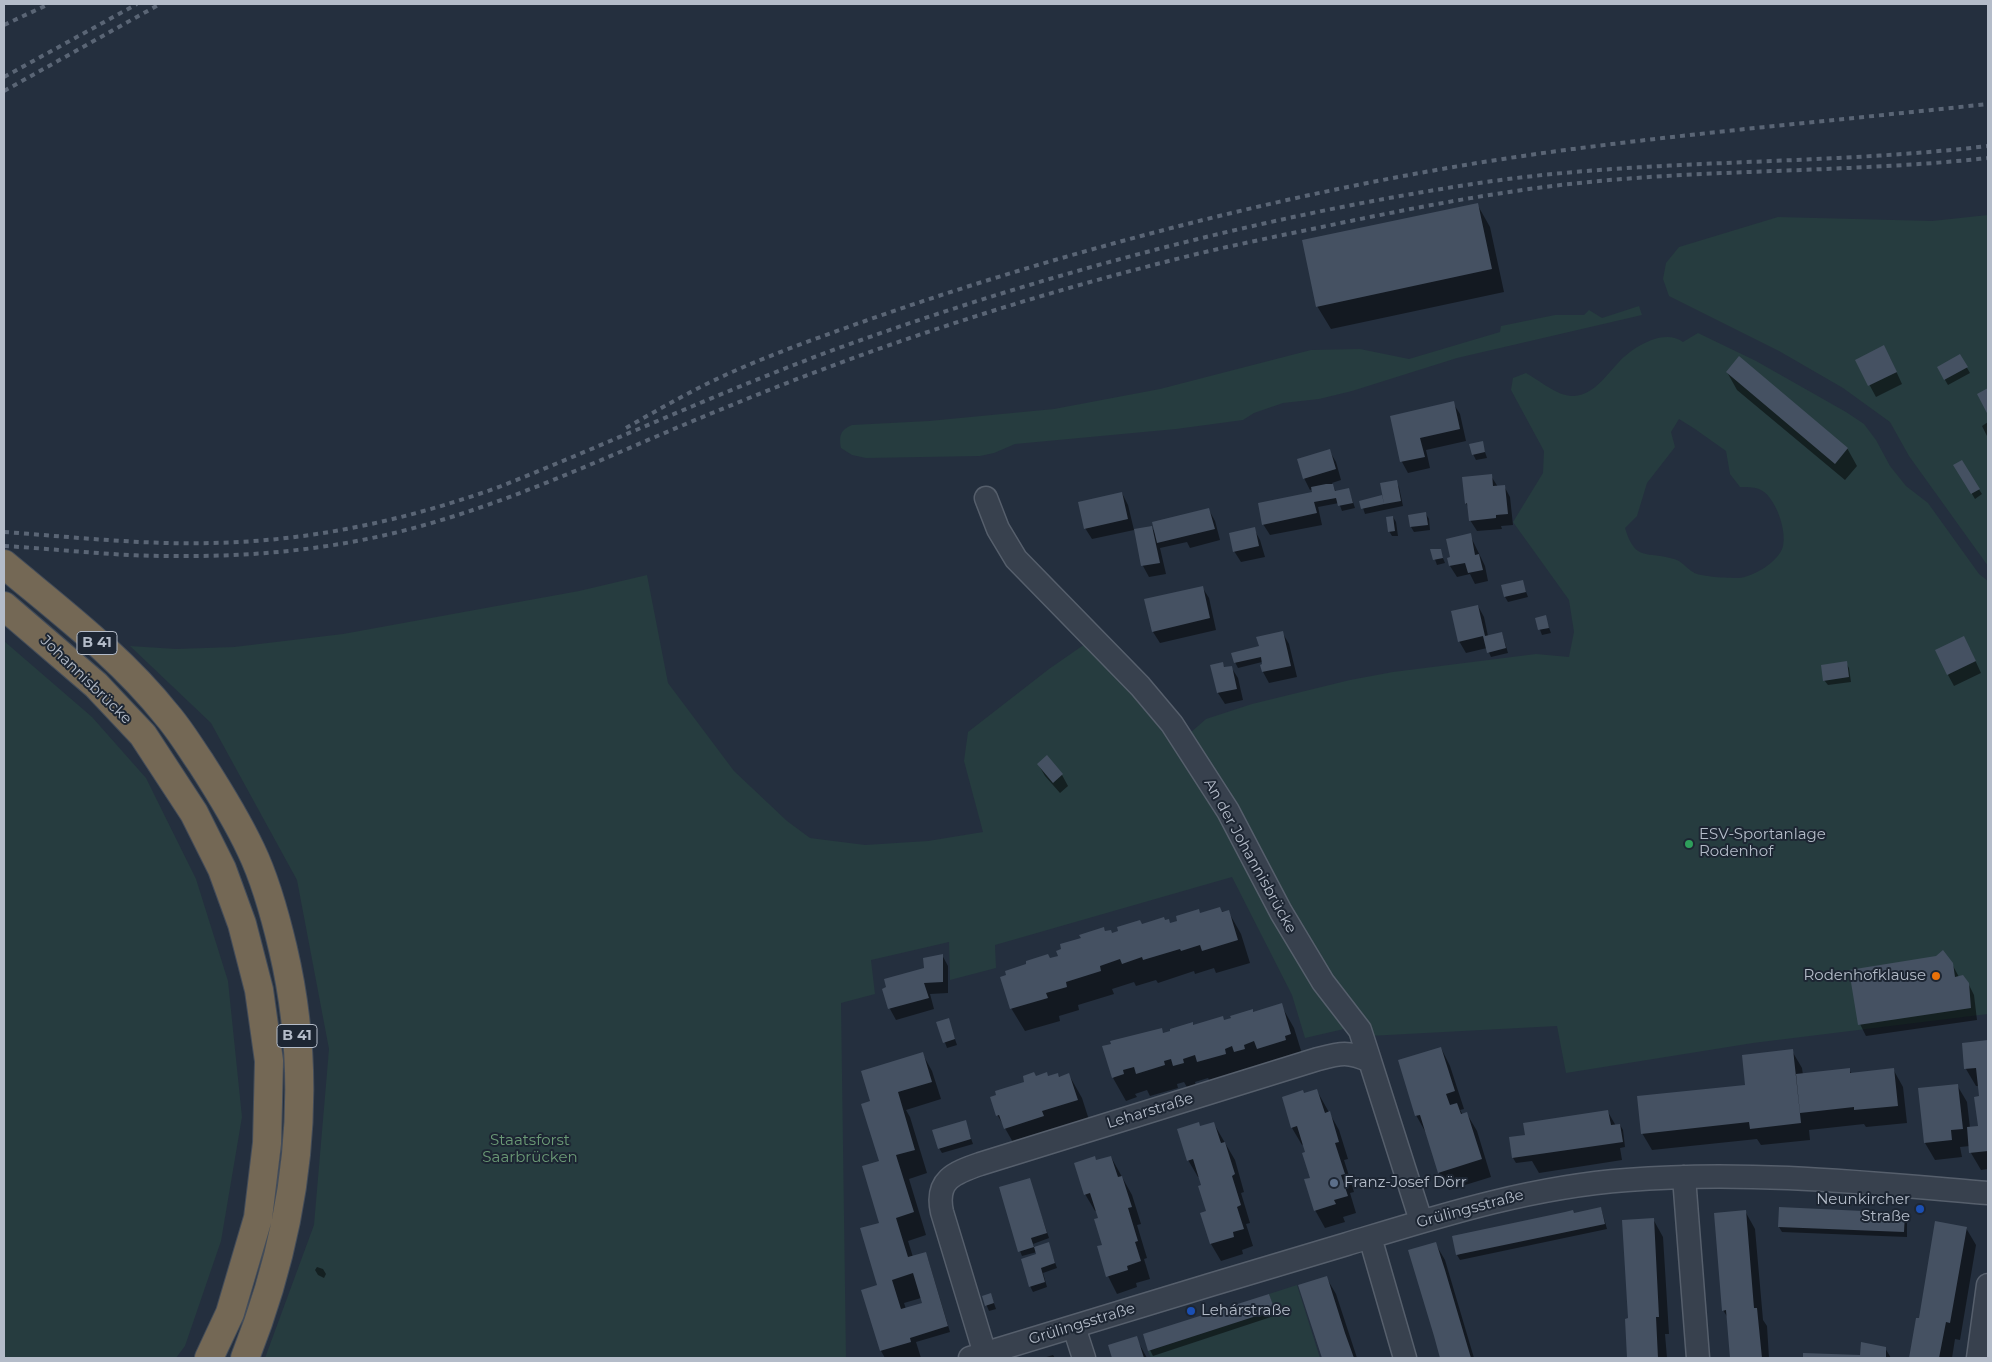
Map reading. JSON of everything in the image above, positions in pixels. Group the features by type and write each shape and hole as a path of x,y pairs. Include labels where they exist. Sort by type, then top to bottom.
{"highway":[{"name":"B 41","path":"4,564 118,662 168,715 218,790 251,850 274,912 291,984 300,1068 298,1151 286,1230 262,1316 245,1358"},
{"name":"Johannisbrücke","path":"4,606 96,685 142,735 161,760 194,813 222,869 239,915 259,990 269,1061 268,1143 258,1218 230,1313 209,1358"}],"street":[{"name":"An der Johannisbrücke","path":"986,498 998,529 1016,559 1140,686 1172,724 1228,810 1281,912 1323,982 1360,1030 1370,1061"},
{"name":"Leharstraße","path":"978,1356 940,1201 946,1180 958,1171 1318,1058 1339,1053 1354,1054 1370,1061"},
{"path":"1370,1061 1421,1221"},
{"path":"1684,1177 1698,1358"},
{"name":"Grülingsstraße","path":"978,1356 1421,1221 1539,1191 1626,1180 1684,1177 1781,1178 1988,1193"},
{"path":"1370,1237 1405,1358"},
{"path":"1978,1358 1988,1285"},
{"path":"1074,1327 1084,1358"}],"green space":[{"path":"1988,215 1988,566 1909,456 1890,422 1843,388 1779,351 1669,296 1663,279 1666,263 1679,247 1778,217 1932,221"},
{"path":"1639,306 1642,315 1457,358 1352,391 1319,399 1283,403 1254,413 1243,420 1176,429 1015,444 994,453 980,456 866,458 852,455 841,448 841,434 852,425 929,421 1054,409 1160,389 1311,350 1360,349 1409,359 1500,332 1501,326 1555,315 1584,315 1589,310 1602,318"},
{"name":"Staatsforst Saarbrücken","path":"1698,333 1756,361 1864,424 1876,440 1890,466 1906,486 1928,503 1979,574 1988,581 1988,1014 1753,1043 1566,1073 1557,1026 1350,1037 1344,1029 1305,1038 1292,995 1232,877 995,945 996,968 950,980 949,942 871,960 875,994 841,1003 846,1358 265,1358 314,1225 329,1049 297,880 211,723 130,646 176,649 234,647 343,634 579,591 647,575 668,683 734,771 787,821 810,838 865,845 928,841 983,832 964,761 968,732 1049,669 1085,644 1130,690 1175,747 1193,736 1190,733 1206,719 1252,704 1350,680 1393,672 1536,654 1569,657 1574,632 1569,600 1513,522 1543,473 1544,451 1511,390 1513,378 1526,373 1562,394 1568,396 1581,395 1594,388 1625,356 1640,345 1658,338 1667,337 1683,342","holes":["1679,419 1726,451 1730,474 1740,487 1759,489 1775,505 1783,531 1784,539 1781,552 1765,568 1751,575 1734,578 1696,574 1677,560 1638,551 1629,539 1625,528 1637,516 1647,483 1675,447 1671,432"]},
{"path":"4,641 92,717 146,778 196,879 228,981 242,1117 221,1241 185,1346 176,1358 4,1358"},
{"path":"1297,1285 1320,1358 1151,1358 1148,1351 1274,1310 1269,1294"}],"building":[{"path":"1478,203 1492,269 1316,307 1302,240"},
{"path":"1884,345 1897,372 1868,386 1855,360"},
{"path":"1960,354 1968,367 1944,380 1937,367"},
{"path":"1739,356 1848,448 1835,464 1726,372"},
{"path":"1988,388 1988,415 1977,394"},
{"path":"1454,401 1460,429 1420,438 1425,457 1400,462 1390,416"},
{"path":"1483,441 1485,452 1472,455 1469,444"},
{"path":"1330,449 1336,469 1303,479 1297,459"},
{"path":"1962,460 1980,489 1971,494 1953,465"},
{"path":"1492,474 1493,486 1505,485 1508,514 1496,515 1496,518 1469,521 1462,477"},
{"path":"1397,480 1401,501 1384,504 1380,483"},
{"path":"1333,484 1335,491 1349,488 1353,503 1338,506 1336,498 1314,502 1317,513 1262,525 1258,503 1312,492 1311,487"},
{"path":"1122,492 1128,519 1084,529 1078,502"},
{"path":"1382,495 1384,504 1361,509 1359,501"},
{"path":"1209,508 1215,529 1157,543 1152,522"},
{"path":"1426,512 1428,525 1410,527 1408,515"},
{"path":"1393,516 1395,531 1388,532 1386,517"},
{"path":"1152,526 1160,563 1141,566 1134,529"},
{"path":"1255,527 1259,546 1233,552 1229,533"},
{"path":"1471,533 1475,555 1479,554 1483,570 1468,573 1465,563 1449,566 1447,558 1450,557 1446,539"},
{"path":"1430,549 1441,549 1443,558 1433,560"},
{"path":"1523,580 1526,592 1504,597 1501,585"},
{"path":"1203,586 1210,618 1152,632 1144,599"},
{"path":"1478,605 1485,636 1502,632 1506,648 1487,653 1483,636 1458,642 1451,611"},
{"path":"1546,615 1549,628 1538,630 1535,618"},
{"path":"1283,631 1291,666 1262,672 1260,665 1262,664 1261,657 1234,663 1231,653 1259,646 1256,637"},
{"path":"1964,636 1976,661 1947,675 1935,650"},
{"path":"1847,661 1849,677 1823,681 1821,665"},
{"path":"1223,662 1224,667 1232,666 1237,689 1217,693 1210,665"},
{"path":"1047,755 1063,774 1053,783 1037,764"},
{"path":"1220,907 1222,912 1229,910 1238,940 1202,951 1200,945 1143,960 1142,957 1122,964 1120,959 1100,966 1101,971 1066,982 1067,987 1046,993 1048,998 1010,1009 1000,977 1006,975 1005,971 1026,964 1026,961 1048,954 1050,958 1058,956 1056,951 1061,949 1060,944 1081,938 1079,935 1104,927 1105,931 1111,930 1112,933 1118,931 1117,927 1140,920 1142,924 1164,917 1165,920 1169,919 1170,923 1177,921 1176,916 1199,909 1200,913"},
{"path":"1943,950 1953,963 1955,977 1963,975 1969,983 1971,1008 1858,1025 1849,970 1936,956"},
{"path":"943,954 943,982 924,983 929,998 888,1009 882,989 886,987 884,979 924,968 923,958"},
{"path":"1282,1003 1291,1034 1285,1036 1286,1040 1257,1049 1254,1041 1244,1045 1245,1049 1234,1052 1232,1046 1225,1049 1226,1054 1197,1062 1195,1055 1183,1059 1184,1063 1173,1066 1171,1059 1164,1061 1165,1065 1136,1074 1134,1067 1123,1070 1124,1074 1112,1078 1102,1046 1111,1044 1110,1041 1162,1028 1163,1033 1193,1022 1193,1025 1223,1016 1224,1020 1231,1018 1230,1016 1253,1009 1253,1012"},
{"path":"949,1018 955,1039 943,1043 936,1022"},
{"path":"1988,1040 1988,1151 1969,1153 1967,1127 1978,1126 1974,1097 1979,1096 1976,1068 1964,1069 1962,1043"},
{"path":"1441,1047 1455,1091 1446,1094 1450,1105 1457,1103 1461,1114 1467,1112 1482,1159 1438,1173 1420,1115 1415,1116 1398,1060"},
{"path":"1793,1049 1801,1123 1750,1129 1749,1122 1641,1134 1637,1096 1745,1085 1742,1055"},
{"path":"923,1052 932,1082 898,1092 915,1150 896,1155 914,1212 896,1218 908,1257 926,1252 948,1326 910,1338 911,1342 880,1351 861,1290 877,1285 860,1228 879,1223 862,1166 879,1161 861,1104 870,1101 861,1071","holes":["913,1273 922,1303 901,1309 892,1280"]},
{"path":"1850,1068 1850,1073 1894,1068 1898,1106 1854,1110 1854,1107 1800,1113 1796,1074"},
{"path":"1034,1072 1036,1076 1047,1072 1048,1076 1058,1073 1059,1077 1069,1073 1078,1100 1042,1111 1044,1116 1004,1129 999,1115 996,1116 990,1097 996,1095 995,1091 1024,1082 1023,1076"},
{"path":"1958,1084 1963,1129 1951,1130 1952,1140 1924,1143 1918,1088"},
{"path":"1317,1089 1325,1113 1330,1111 1339,1142 1335,1143 1345,1174 1341,1175 1348,1196 1334,1200 1336,1204 1314,1211 1304,1179 1310,1178 1302,1153 1305,1152 1297,1126 1291,1128 1282,1097 1303,1090 1304,1093"},
{"path":"1608,1110 1611,1125 1620,1124 1623,1142 1512,1158 1509,1137 1525,1135 1523,1123"},
{"path":"966,1120 971,1139 938,1149 932,1130"},
{"path":"1199,1122 1200,1126 1214,1122 1221,1143 1225,1142 1235,1174 1232,1176 1241,1205 1237,1207 1244,1229 1233,1232 1234,1237 1210,1244 1200,1213 1206,1211 1198,1186 1201,1185 1193,1159 1187,1161 1177,1129"},
{"path":"1095,1156 1096,1160 1111,1156 1118,1177 1122,1176 1132,1207 1128,1208 1138,1241 1135,1242 1141,1261 1127,1266 1128,1270 1106,1277 1097,1246 1102,1245 1094,1219 1098,1218 1090,1193 1084,1195 1074,1163"},
{"path":"1030,1178 1047,1233 1031,1238 1034,1247 1018,1252 999,1187"},
{"path":"1601,1207 1605,1224 1456,1255 1452,1236 1573,1210 1574,1213"},
{"path":"1779,1207 1905,1213 1904,1232 1778,1227"},
{"path":"1746,1210 1754,1308 1757,1308 1762,1358 1730,1358 1726,1310 1722,1311 1714,1213"},
{"path":"1654,1218 1659,1317 1656,1317 1658,1358 1627,1358 1625,1319 1628,1318 1622,1220"},
{"path":"1935,1221 1967,1227 1950,1323 1946,1322 1939,1358 1909,1358 1916,1318 1919,1318"},
{"path":"1049,1242 1055,1263 1041,1268 1045,1282 1029,1287 1021,1259 1036,1254 1034,1247"},
{"path":"1436,1242 1471,1358 1440,1358 1408,1250"},
{"path":"1327,1276 1354,1358 1322,1358 1298,1285"},
{"path":"991,1293 994,1303 985,1306 982,1296"},
{"path":"1269,1294 1275,1310 1148,1351 1143,1334"},
{"path":"1137,1336 1144,1358 1112,1358 1108,1345"},
{"path":"1861,1342 1886,1347 1886,1358 1803,1358 1803,1353 1860,1355"}],"railway":[{"path":"4,25 49,4"},
{"path":"4,77 137,4"},
{"path":"4,91 160,4"},
{"path":"626,428 692,391 732,372 865,321 1052,261 1228,214 1342,188 1515,157 1677,136 1988,104"},
{"path":"4,532 135,542 213,543 286,538 358,527 394,519 499,487 751,382 836,349 914,322 993,296 1153,250 1316,212 1479,183 1542,175 1606,169 1861,157 1988,146"},
{"path":"4,546 127,555 219,556 270,553 347,543 418,527 508,498 781,385 889,345 1054,292 1208,251 1434,205 1566,184 1696,174 1940,163 1988,158"}],"place":[{"name":"ESV-Sportanlage Rodenhof","path":"1689,844"},
{"name":"Rodenhofklause","path":"1936,976"},
{"name":"Franz-Josef Dörr","path":"1334,1183"},
{"name":"Neunkircher Straße","path":"1920,1209"},
{"name":"Lehárstraße","path":"1191,1311"}]}
